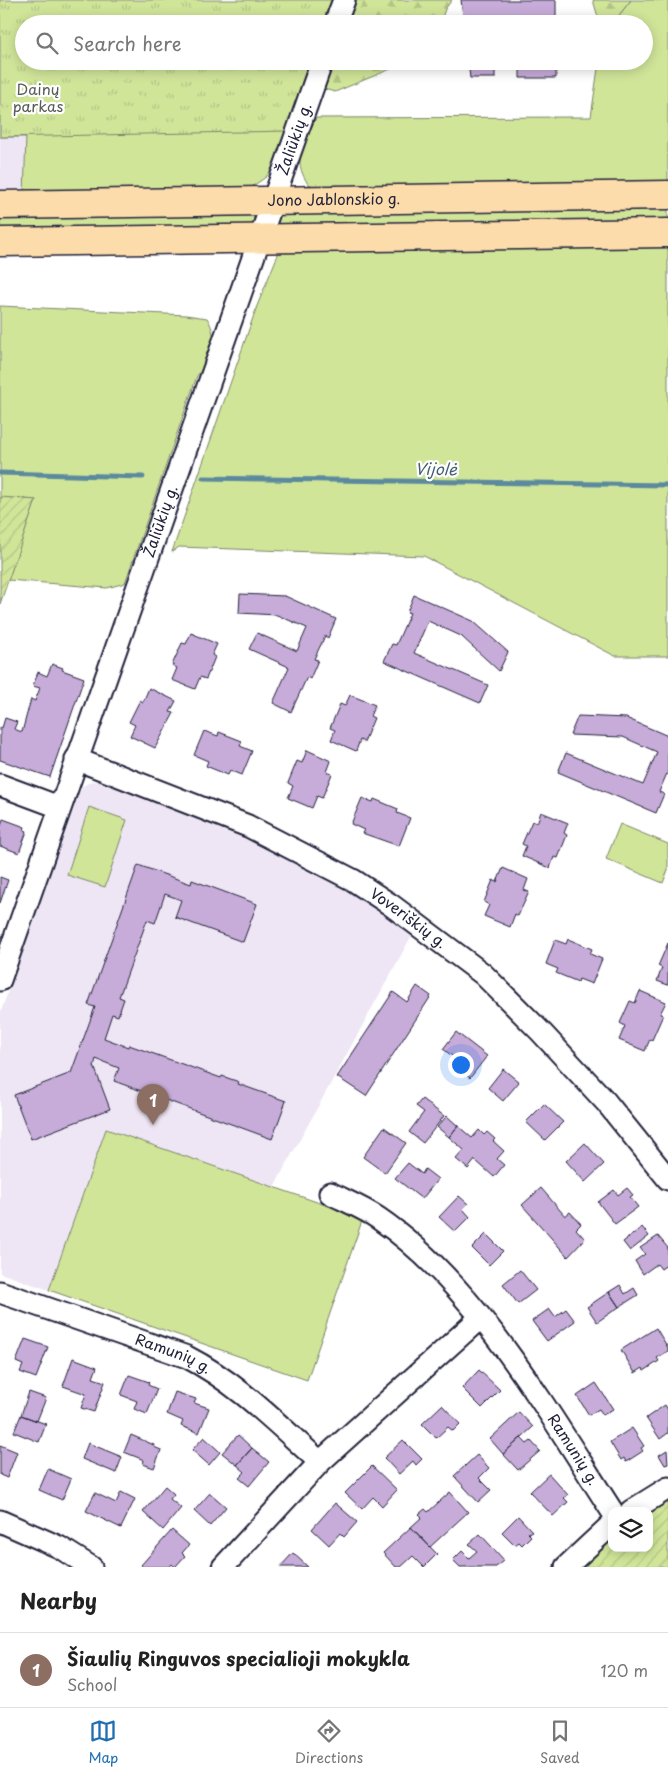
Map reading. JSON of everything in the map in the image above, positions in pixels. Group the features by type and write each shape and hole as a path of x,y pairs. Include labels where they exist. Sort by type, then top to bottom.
{"main road":[{"name":"Jono Jablonskio g.","path":"0,205 668,195"},
{"path":"0,242 668,233"}],"street":[{"path":"338,15 344,0"},
{"name":"Žaliūkių g.","path":"0,980 59,807 319,70"},
{"name":"Voveriškių g.","path":"76,759 248,826 352,880 391,905 483,974 542,1032 606,1102 668,1178"},
{"path":"0,785 59,807"},
{"name":"Ramunių g.","path":"330,1193 376,1217 408,1241 444,1277 518,1366 609,1507"},
{"name":"Ramunių g.","path":"0,1292 187,1358 206,1367 226,1380 320,1462"},
{"path":"223,1567 320,1462 480,1318"},
{"path":"637,1507 668,1488"},
{"path":"0,1521 59,1547 91,1567"},
{"path":"566,1567 608,1528"}],"shaded area":[{"path":"0,137 26,137 24,194 0,195"},
{"path":"92,781 106,783 272,849 345,888 412,935 274,1187 363,1218 307,1380 0,1273 0,1014 78,795 83,786"}],"green space":[{"name":"Dainų parkas","path":"0,0 335,0 330,15 15,15 15,70 310,70 288,131 0,137"},
{"path":"357,0 452,0 443,15 351,15"},
{"path":"593,0 631,0 619,15 597,15"},
{"path":"631,0 668,0 668,183 320,188 308,184 303,175 300,166 301,151 316,118 591,117 598,70 653,70 653,15 619,15"},
{"path":"256,70 310,70 276,163 266,177 250,188 24,194 26,137 0,137 0,110"},
{"path":"331,70 388,70 335,92 324,89"},
{"path":"668,207 668,223 277,225 275,219 280,213"},
{"path":"254,214 253,226 0,231 0,216"},
{"path":"668,247 668,656 615,656 424,556 179,547 172,552 257,306 279,252"},
{"path":"0,306 186,315 207,318 211,326 213,341 210,355 197,376 125,583 107,588 8,580 36,500 0,497"},
{"path":"0,497 36,500 0,604"},
{"path":"89,807 127,820 105,887 67,875"},
{"path":"620,824 668,844 668,870 663,883 606,859"},
{"path":"106,1129 363,1218 307,1380 49,1290"},
{"path":"668,1500 668,1567 577,1567 608,1540 608,1552 653,1552 653,1509"}],"building":[{"path":"461,0 556,0 556,15 463,15"},
{"path":"469,70 495,70 495,78 470,78"},
{"path":"520,70 556,70 556,78 520,78"},
{"path":"240,594 285,596 336,619 328,638 325,636 314,659 318,660 310,679 307,677 291,712 273,703 289,667 249,649 257,633 297,651 307,628 277,615 239,613"},
{"path":"414,595 473,621 508,652 499,671 461,636 428,621 414,653 488,685 480,703 384,661 392,644 396,645 410,613 407,612"},
{"path":"191,633 217,644 212,655 215,657 206,679 200,677 195,689 172,680 177,668 172,665 182,643 186,644"},
{"path":"52,664 84,678 50,777 0,760 0,727 2,728 5,718 17,722 14,729 22,732 31,699 35,701 40,688 33,686 38,672 47,676"},
{"path":"149,688 176,701 170,712 174,713 155,748 130,736 135,725 129,722 140,700 143,702"},
{"path":"350,695 375,705 370,716 374,718 364,742 360,740 356,751 331,740 335,730 330,728 340,704 345,706"},
{"path":"578,716 626,718 668,736 668,771 659,792 664,794 656,813 558,772 566,753 643,785 657,752 623,737 570,735"},
{"path":"204,731 218,736 219,732 242,741 240,746 252,751 242,775 230,770 228,775 206,766 208,761 194,755"},
{"path":"307,750 331,761 327,772 332,774 322,798 317,796 312,808 288,798 293,786 288,783 297,761 302,763"},
{"path":"362,798 373,802 374,799 398,809 397,813 410,818 399,846 362,833 364,830 351,824"},
{"path":"541,812 568,823 564,833 567,835 558,858 554,857 550,868 522,856 526,846 522,844 532,821 537,823"},
{"path":"3,819 25,827 24,830 27,831 19,853 0,846 0,828"},
{"path":"138,865 191,884 192,880 257,904 243,942 175,917 181,900 165,894 155,923 147,920 119,997 124,999 118,1016 112,1014 104,1038 221,1078 222,1076 239,1082 238,1084 286,1101 272,1139 114,1081 119,1068 96,1059 94,1066 110,1109 31,1139 14,1095 71,1073 95,1007 88,1005"},
{"path":"503,868 528,879 524,890 529,892 518,916 515,914 510,927 484,916 489,905 484,902 493,880 497,882"},
{"path":"0,877 8,880 0,903"},
{"path":"568,939 592,949 590,954 602,959 592,984 579,979 578,982 556,973 558,969 546,964 555,940 566,944"},
{"path":"668,943 668,985 657,981 662,968 658,966"},
{"path":"417,986 431,996 366,1096 337,1077 393,992 407,1002"},
{"path":"640,991 666,1002 660,1014 663,1015 645,1051 619,1040 625,1026 620,1023 630,1001 635,1003"},
{"path":"456,1032 487,1056 470,1078 460,1070 464,1065 443,1049"},
{"path":"503,1069 519,1082 503,1101 488,1088"},
{"path":"422,1099 444,1116 423,1143 409,1132 424,1112 416,1106"},
{"path":"544,1104 563,1122 545,1140 526,1122"},
{"path":"447,1116 458,1126 449,1137 437,1127"},
{"path":"458,1126 472,1138 479,1130 484,1135 487,1132 495,1139 493,1141 504,1151 497,1159 504,1165 494,1177 475,1160 468,1169 456,1159 464,1150 449,1137"},
{"path":"384,1127 406,1143 385,1173 363,1157"},
{"path":"585,1143 604,1164 585,1182 566,1161"},
{"path":"408,1163 422,1174 425,1169 438,1179 422,1199 395,1178"},
{"path":"541,1188 565,1216 570,1212 581,1224 576,1229 585,1239 568,1257 522,1205"},
{"path":"627,1188 633,1195 630,1197 638,1207 615,1224 598,1202 614,1190 618,1195"},
{"path":"459,1196 468,1204 463,1209 470,1217 455,1232 439,1217"},
{"path":"642,1227 649,1236 630,1251 623,1242"},
{"path":"486,1234 503,1251 489,1265 472,1248"},
{"path":"658,1236 668,1248 668,1264 661,1269 657,1264 643,1274 635,1261 645,1254 640,1248"},
{"path":"520,1270 536,1290 518,1304 503,1284"},
{"path":"620,1285 625,1294 634,1288 638,1295 619,1307 609,1292"},
{"path":"609,1292 619,1307 597,1322 587,1307"},
{"path":"549,1309 555,1317 566,1309 575,1321 547,1341 532,1321"},
{"path":"656,1328 668,1351 657,1358 659,1361 644,1371 643,1368 635,1373 621,1350"},
{"path":"25,1339 48,1347 36,1378 20,1372 23,1365 16,1362"},
{"path":"73,1358 97,1367 93,1378 105,1382 94,1412 81,1408 86,1394 63,1386"},
{"path":"479,1370 500,1390 482,1408 462,1388"},
{"path":"129,1375 149,1382 148,1385 157,1389 147,1414 134,1409 137,1401 121,1395"},
{"path":"596,1383 613,1409 603,1415 599,1409 589,1415 577,1396"},
{"path":"29,1392 46,1398 37,1421 21,1415"},
{"path":"175,1392 196,1399 194,1403 209,1408 199,1433 181,1426 183,1421 167,1414"},
{"path":"442,1405 460,1424 453,1431 448,1427 436,1438 422,1424"},
{"path":"665,1405 668,1410 668,1433 660,1439 646,1418"},
{"path":"519,1412 533,1427 503,1454 490,1439"},
{"path":"21,1415 46,1424 39,1442 14,1432"},
{"path":"632,1428 644,1446 641,1448 643,1451 626,1462 624,1458 621,1460 610,1442"},
{"path":"131,1435 161,1450 154,1468 143,1464 144,1460 124,1452"},
{"path":"238,1435 252,1448 237,1465 222,1453"},
{"path":"204,1437 220,1452 209,1465 192,1450"},
{"path":"521,1438 527,1444 531,1441 540,1451 518,1470 503,1454"},
{"path":"403,1440 422,1459 416,1465 413,1461 399,1474 384,1458"},
{"path":"88,1443 122,1457 116,1473 82,1459"},
{"path":"0,1445 17,1452 7,1478 0,1475"},
{"path":"252,1448 269,1462 249,1486 239,1478 245,1472 237,1465"},
{"path":"667,1450 668,1464 665,1465 659,1455"},
{"path":"477,1455 489,1468 479,1478 491,1490 478,1502 454,1476"},
{"path":"372,1466 397,1490 382,1506 373,1497 362,1509 345,1493"},
{"path":"48,1469 71,1479 62,1500 39,1490"},
{"path":"549,1474 568,1495 564,1498 568,1502 553,1516 530,1492"},
{"path":"165,1486 174,1494 170,1499 181,1508 163,1530 143,1512"},
{"path":"121,1492 135,1499 121,1528 86,1511 95,1493 116,1503"},
{"path":"450,1492 468,1512 430,1547 411,1527 422,1517 419,1514 425,1509 428,1512"},
{"path":"210,1493 226,1507 210,1526 194,1511"},
{"path":"335,1503 357,1522 344,1537 340,1533 329,1545 312,1529"},
{"path":"518,1516 532,1531 528,1533 531,1536 522,1545 519,1542 515,1545 502,1532"},
{"path":"411,1527 437,1554 424,1567 413,1556 401,1567 396,1567 383,1553"},
{"path":"172,1530 189,1545 182,1553 185,1556 175,1567 172,1564 169,1567 143,1567 141,1565"},
{"path":"480,1534 504,1560 496,1567 460,1567 453,1560 462,1551 469,1558 477,1551 469,1544"},
{"path":"293,1553 308,1567 280,1567"}],"waterway":[{"name":"Vijolė","path":"0,473 143,477"},
{"name":"Vijolė","path":"203,478 668,485"}],"place":[{"name":"Šiaulių Ringuvos specialioji mokykla","path":"153,1125"}]}
